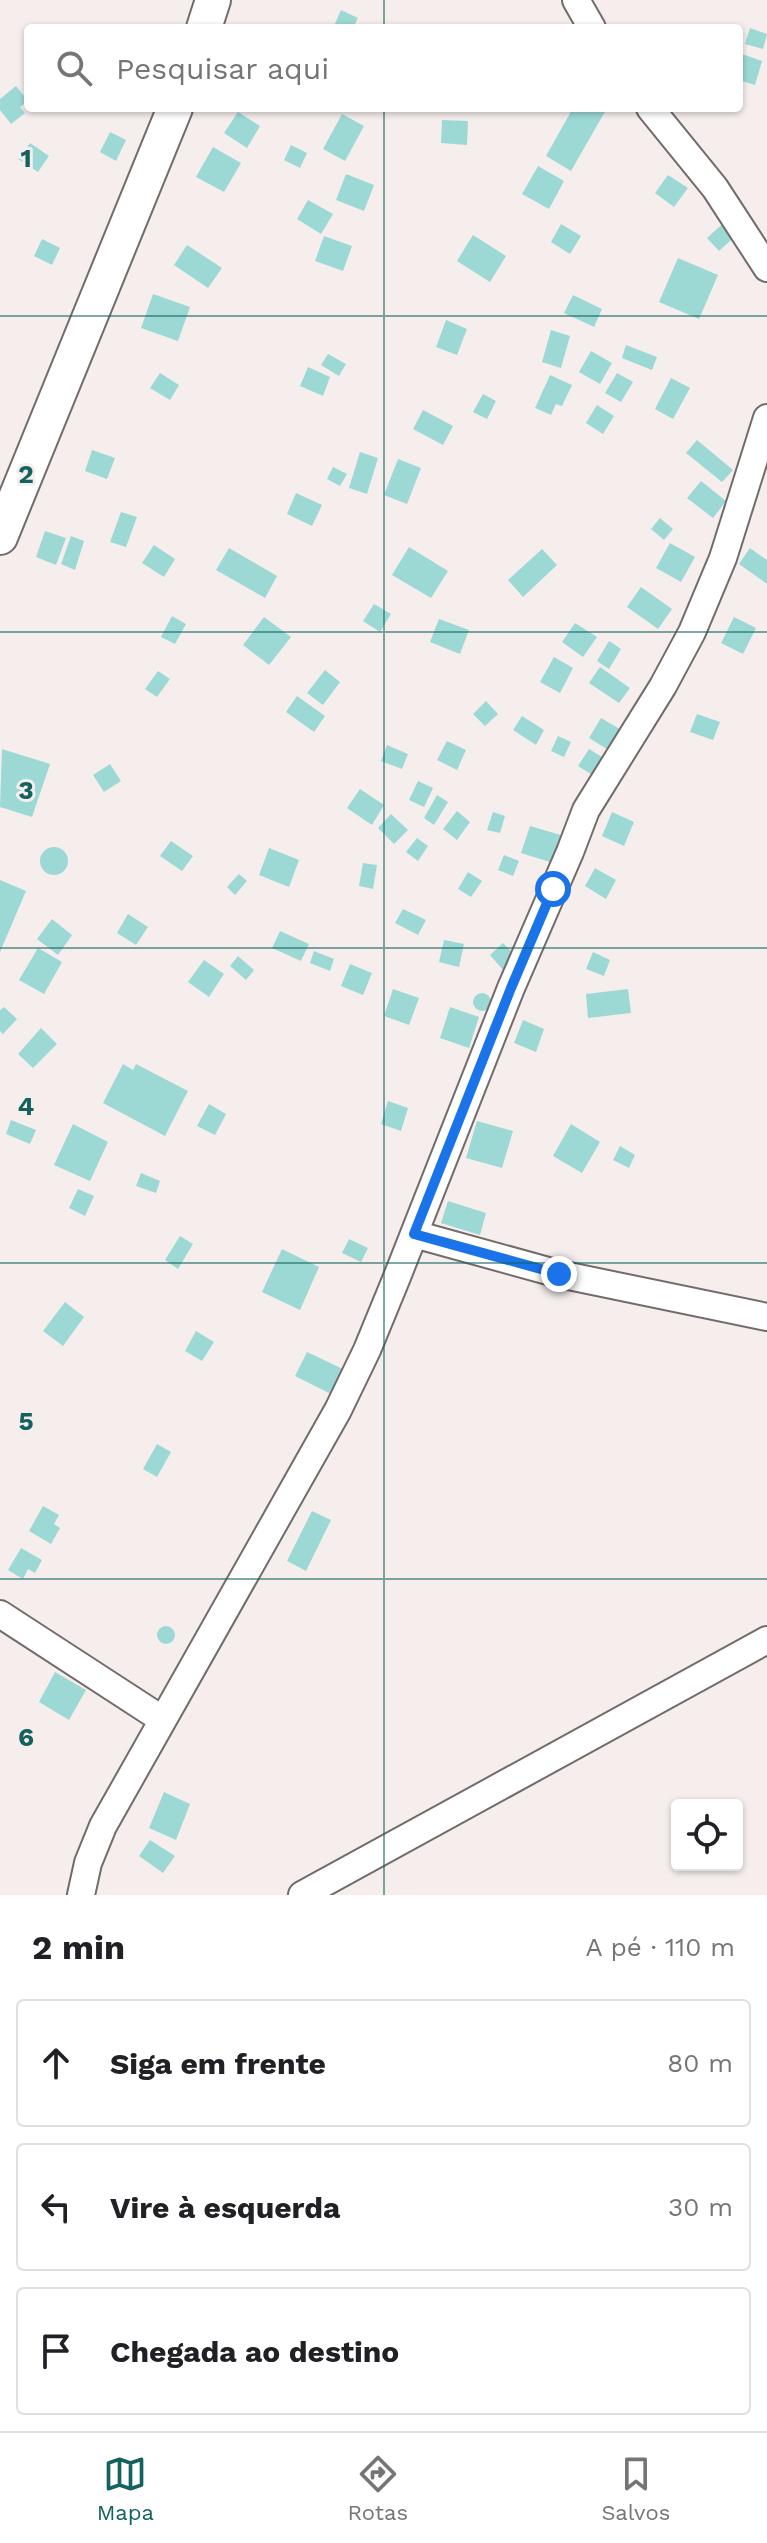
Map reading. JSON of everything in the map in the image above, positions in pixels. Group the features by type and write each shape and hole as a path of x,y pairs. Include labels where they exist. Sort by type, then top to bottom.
{"street":[{"path":"205,24 213,0"},
{"path":"576,0 590,24"},
{"path":"0,537 173,112"},
{"path":"653,112 715,188 767,268"},
{"path":"81,1895 88,1863 103,1826 338,1410 367,1350 511,988 586,810 663,686 692,632 723,558 767,418"},
{"path":"414,1234 559,1274 767,1317"},
{"path":"0,1614 163,1720"},
{"path":"302,1895 767,1640"}],"building":[{"path":"341,10 358,18 355,24 335,24"},
{"path":"750,28 767,34 763,49 745,44"},
{"path":"743,54 762,61 755,85 743,81"},
{"path":"16,86 24,96 24,104 20,107 25,113 11,124 0,110 0,99"},
{"path":"238,112 260,126 247,148 224,133"},
{"path":"571,112 605,112 571,171 546,156"},
{"path":"342,114 364,126 345,161 323,149"},
{"path":"442,120 468,121 467,145 441,143"},
{"path":"110,132 126,140 116,161 100,152"},
{"path":"30,143 49,156 38,172 18,159"},
{"path":"291,145 307,153 300,168 284,160"},
{"path":"213,147 241,163 224,192 196,177"},
{"path":"538,166 564,181 549,209 522,194"},
{"path":"346,174 374,185 364,211 336,200"},
{"path":"668,175 688,188 674,207 655,193"},
{"path":"308,200 333,214 321,234 297,219"},
{"path":"729,218 741,231 719,251 707,238"},
{"path":"561,224 581,236 570,254 551,242"},
{"path":"473,235 506,256 490,282 457,261"},
{"path":"324,236 352,246 343,271 315,261"},
{"path":"42,239 60,248 52,265 34,256"},
{"path":"187,245 222,268 208,288 174,265"},
{"path":"678,258 718,275 699,319 659,302"},
{"path":"153,294 190,307 178,341 141,328"},
{"path":"573,295 602,309 594,327 564,313"},
{"path":"446,320 467,329 457,355 436,347"},
{"path":"551,330 570,336 561,368 542,362"},
{"path":"626,345 657,357 652,370 622,358"},
{"path":"591,351 612,363 600,384 579,372"},
{"path":"328,354 346,364 339,376 321,365"},
{"path":"308,367 330,377 323,396 300,386"},
{"path":"160,373 179,385 170,400 150,388"},
{"path":"617,373 633,382 621,402 605,393"},
{"path":"550,375 572,385 562,406 556,404 551,415 535,408"},
{"path":"671,378 690,388 673,419 655,409"},
{"path":"483,394 496,401 487,419 473,412"},
{"path":"597,405 614,416 603,434 586,423"},
{"path":"423,410 453,426 443,445 413,429"},
{"path":"697,440 733,470 722,482 686,453"},
{"path":"92,450 115,458 107,479 85,471"},
{"path":"360,452 378,458 367,494 349,488"},
{"path":"398,459 421,468 407,504 384,495"},
{"path":"333,467 347,474 340,486 327,479"},
{"path":"701,481 726,501 713,518 687,498"},
{"path":"296,493 322,505 312,526 287,514"},
{"path":"121,512 137,517 126,547 110,542"},
{"path":"660,518 673,529 664,540 651,529"},
{"path":"45,531 66,538 56,565 36,557"},
{"path":"71,536 84,541 75,570 61,564"},
{"path":"670,543 695,557 681,582 656,568"},
{"path":"154,545 175,559 164,577 142,563"},
{"path":"409,547 448,571 431,598 392,575"},
{"path":"229,548 277,576 265,598 216,570"},
{"path":"750,548 767,560 767,584 739,564"},
{"path":"542,549 557,565 523,597 508,580"},
{"path":"641,587 672,609 658,629 627,607"},
{"path":"374,604 391,614 380,632 363,621"},
{"path":"172,616 186,624 175,644 161,637"},
{"path":"264,617 291,637 269,665 243,645"},
{"path":"734,617 756,628 743,654 721,643"},
{"path":"439,619 469,630 460,654 430,642"},
{"path":"575,623 597,637 583,657 562,642"},
{"path":"609,641 621,649 609,669 597,661"},
{"path":"554,657 573,668 560,693 540,682"},
{"path":"600,667 630,688 619,703 589,683"},
{"path":"325,670 340,682 323,705 307,693"},
{"path":"158,671 170,679 157,697 145,689"},
{"path":"297,696 325,716 314,732 286,712"},
{"path":"486,701 498,714 485,726 473,714"},
{"path":"697,714 720,722 713,740 690,732"},
{"path":"522,716 544,730 536,745 513,730"},
{"path":"601,718 623,731 610,751 589,738"},
{"path":"558,736 571,742 564,757 551,751"},
{"path":"447,741 466,750 457,770 437,760"},
{"path":"387,745 408,754 402,769 381,761"},
{"path":"2,749 50,764 32,817 0,807"},
{"path":"589,749 610,762 599,779 578,766"},
{"path":"110,764 121,781 104,792 93,775"},
{"path":"418,781 433,788 424,807 409,800"},
{"path":"360,789 384,805 372,825 347,808"},
{"path":"437,795 448,802 434,825 424,818"},
{"path":"457,811 470,822 457,840 443,829"},
{"path":"493,812 505,816 500,833 487,830"},
{"path":"612,812 634,822 624,846 602,836"},
{"path":"391,814 408,830 394,844 378,828"},
{"path":"530,826 571,838 563,866 521,853"},
{"path":"417,838 428,846 418,861 406,852"},
{"path":"171,841 193,856 182,871 160,856"},
{"path":"54,847 64,851 68,861 64,871 54,875 44,871 40,861 44,851"},
{"path":"269,848 299,860 289,887 259,875"},
{"path":"504,855 519,861 513,876 498,870"},
{"path":"363,863 377,865 373,889 359,886"},
{"path":"595,868 616,880 606,899 585,886"},
{"path":"468,872 482,881 471,897 458,889"},
{"path":"239,874 247,881 235,895 227,887"},
{"path":"0,880 26,891 0,952"},
{"path":"403,909 426,920 418,935 395,923"},
{"path":"128,914 148,927 136,945 117,933"},
{"path":"52,919 72,935 58,955 37,939"},
{"path":"280,931 309,944 301,961 272,948"},
{"path":"444,940 464,944 459,967 439,962"},
{"path":"503,943 518,958 504,971 490,955"},
{"path":"38,948 62,962 44,994 19,980"},
{"path":"314,951 334,959 330,971 310,963"},
{"path":"593,952 610,960 604,976 586,969"},
{"path":"238,956 254,970 246,980 230,966"},
{"path":"204,960 224,974 209,997 188,982"},
{"path":"350,964 372,973 363,995 341,986"},
{"path":"393,989 419,998 409,1025 384,1016"},
{"path":"628,989 631,1013 588,1018 586,994"},
{"path":"482,993 491,1002 482,1011 473,1002"},
{"path":"4,1007 17,1019 3,1034 0,1031 0,1010"},
{"path":"450,1007 479,1017 469,1048 440,1038"},
{"path":"523,1020 544,1029 536,1052 514,1043"},
{"path":"41,1028 57,1044 33,1068 18,1054"},
{"path":"123,1064 133,1070 136,1064 188,1091 165,1136 103,1103"},
{"path":"388,1101 408,1108 401,1131 381,1124"},
{"path":"209,1104 226,1114 215,1135 197,1126"},
{"path":"11,1120 36,1130 30,1144 6,1134"},
{"path":"477,1121 513,1131 502,1168 466,1158"},
{"path":"73,1124 108,1142 90,1181 54,1165"},
{"path":"571,1124 600,1142 582,1173 553,1156"},
{"path":"620,1146 635,1155 629,1168 613,1160"},
{"path":"141,1173 160,1181 156,1193 136,1186"},
{"path":"78,1189 94,1196 85,1216 69,1208"},
{"path":"448,1201 486,1213 480,1235 441,1223"},
{"path":"180,1236 193,1244 178,1269 165,1260"},
{"path":"349,1239 368,1248 361,1262 342,1253"},
{"path":"282,1249 319,1267 300,1310 262,1292"},
{"path":"65,1302 84,1317 63,1346 43,1331"},
{"path":"196,1331 214,1342 202,1361 185,1351"},
{"path":"307,1352 343,1369 331,1394 295,1376"},
{"path":"157,1444 171,1452 157,1477 143,1469"},
{"path":"43,1506 59,1515 54,1524 60,1528 51,1544 29,1531"},
{"path":"312,1511 331,1520 306,1571 287,1561"},
{"path":"21,1548 42,1560 35,1573 28,1569 23,1579 8,1570"},
{"path":"166,1626 175,1635 166,1644 157,1635"},
{"path":"55,1672 86,1690 69,1720 39,1702"},
{"path":"164,1792 190,1804 176,1840 149,1828"},
{"path":"150,1840 175,1856 163,1873 139,1856"}],"route":[{"path":"553,889 414,1234 559,1274"}]}
